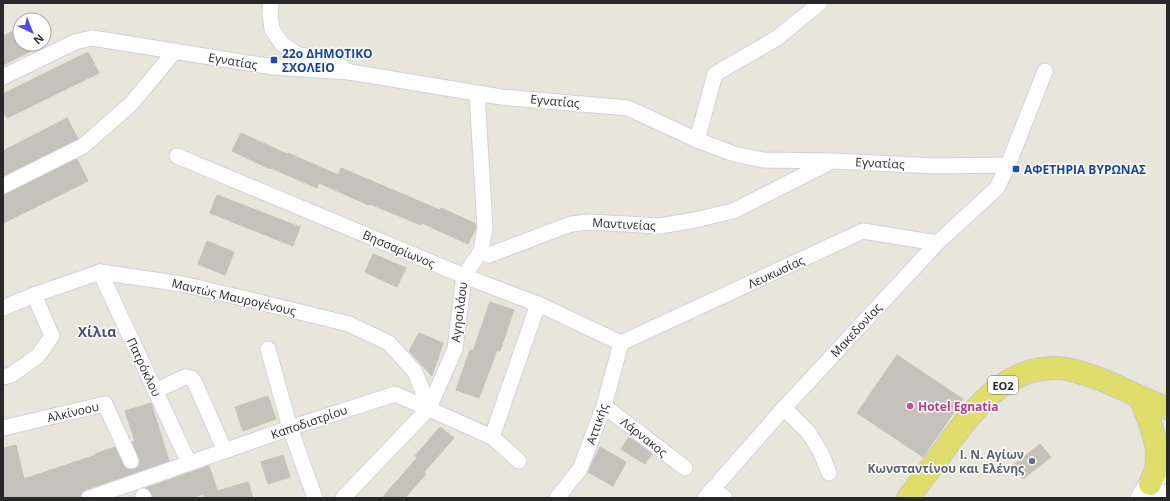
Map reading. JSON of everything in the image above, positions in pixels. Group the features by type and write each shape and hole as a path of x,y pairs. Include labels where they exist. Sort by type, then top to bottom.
{"main road":[{"name":"ΕΟ2","path":"908,498 956,432 979,405 995,390 1022,375 1038,370 1055,368 1072,370 1088,375 1167,408"},
{"path":"1140,396 1151,427 1158,455 1156,469 1156,494"},
{"path":"1156,494 1167,464"}],"street":[{"path":"271,3 270,14 272,29 282,44 298,55 330,58 350,72"},
{"path":"697,140 715,74 777,38 820,3"},
{"name":"Εγνατίας","path":"3,77 75,42 92,38 273,67 350,72 501,97 628,108 697,140 734,154 763,160 833,161 936,166 1008,165"},
{"path":"3,186 83,146 131,104 175,51"},
{"path":"1008,165 1045,72"},
{"name":"Αγησιλάου","path":"343,498 429,408 455,349 464,276 481,251 486,227 477,93"},
{"name":"Βησσαρίωνος","path":"177,156 464,276 538,304 621,343"},
{"name":"Μαντινείας","path":"481,251 489,255 571,224 590,222 659,226 695,220 733,210 833,161"},
{"name":"Μακεδονίας","path":"714,495 784,408 938,243 997,188 1008,165"},
{"name":"Λευκωσίας","path":"621,343 863,231 938,243"},
{"name":"Μαντώς Μαυρογένους","path":"3,308 34,294 100,272 182,284 349,324 389,343 415,372 429,408"},
{"name":"Πατρόκλου","path":"100,272 189,463"},
{"path":"3,377 11,376 38,356 52,336 34,294"},
{"path":"492,437 538,304"},
{"name":"Αττικής","path":"557,498 580,469 604,406 621,343"},
{"path":"268,349 290,428 315,498"},
{"path":"155,391 185,378 191,378 196,383 224,451"},
{"name":"Καποδιστρίου","path":"89,498 290,428 395,394 492,437 519,461"},
{"name":"Αλκίνοου","path":"3,428 105,404 131,461"},
{"name":"Λάρνακος","path":"604,406 685,468"},
{"path":"784,408 809,433 821,453 829,473"}],"building":[{"path":"12,32 12,52 29,52 3,65 3,36"},
{"path":"88,52 99,73 7,118 3,111 3,94"},
{"path":"67,118 78,139 3,176 3,151"},
{"path":"241,133 338,175 341,168 440,210 441,208 476,224 476,228 468,244 422,223 421,225 370,204 369,205 319,183 317,188 271,168 270,169 232,151"},
{"path":"77,159 88,181 3,223 3,195"},
{"path":"217,195 300,227 293,246 210,213"},
{"path":"207,241 234,252 225,275 198,264"},
{"path":"373,254 406,268 397,287 365,272"},
{"path":"490,302 514,310 500,351 497,350 479,398 456,390 470,350 473,351"},
{"path":"419,333 443,343 432,376 409,351"},
{"name":"Hotel Egnatia","path":"897,355 963,399 923,457 857,413"},
{"path":"268,396 276,419 243,431 235,407"},
{"path":"151,403 169,461 86,490 82,492 80,498 3,498 3,448 16,445 24,479 96,455 95,454 115,447 125,468 131,470 135,469 139,466 140,462 132,442 135,441 125,411"},
{"path":"440,427 454,438 424,472 426,474 405,498 382,498 417,458 415,456"},
{"path":"629,437 652,454 645,464 621,449"},
{"name":"Ι. Ν. Αγίων Κωνσταντίνου και Ελένης","path":"1040,444 1051,457 1023,479 1012,466"},
{"path":"600,447 626,462 613,486 588,472"},
{"path":"283,455 290,477 268,484 261,462"},
{"path":"209,466 217,490 191,498 153,498 151,492 146,488"},
{"path":"248,482 253,498 205,498 204,495"}],"place":[{"name":"22ο ΔΗΜΟΤΙΚΟ ΣΧΟΛΕΙΟ","path":"274,60"},
{"name":"ΑΦΕΤΗΡΙΑ ΒΥΡΩΝΑΣ","path":"1016,169"},
{"name":"Hotel Egnatia","path":"910,406"},
{"name":"Ι. Ν. Αγίων Κωνσταντίνου και Ελένης","path":"1032,461"}],"district":[{"name":"Χίλια","path":"97,331"}]}
